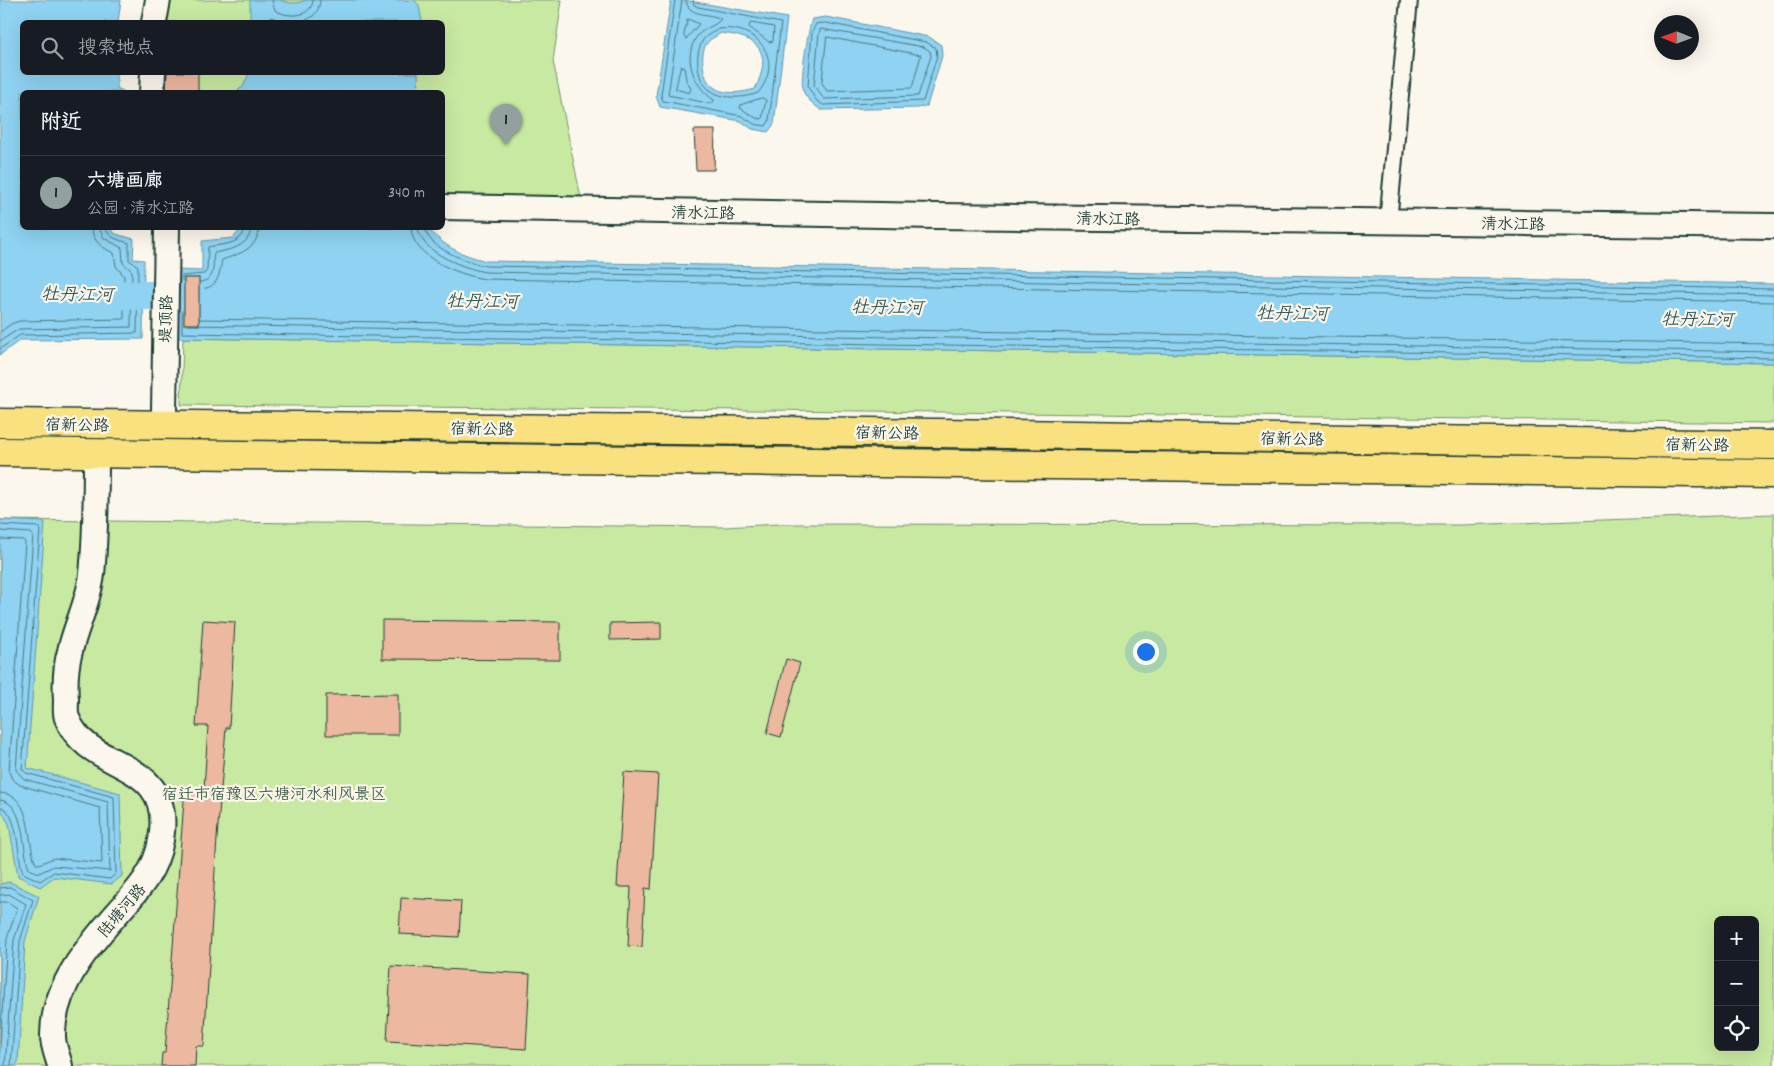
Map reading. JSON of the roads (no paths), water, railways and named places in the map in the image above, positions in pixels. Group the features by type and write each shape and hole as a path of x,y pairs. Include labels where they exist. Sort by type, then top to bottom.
{"highway":[{"name":"宿新公路","path":"0,423 1774,445"},
{"name":"宿新公路","path":"0,452 1774,474"}],"street":[{"path":"154,20 158,0"},
{"path":"1388,222 1409,0"},
{"path":"152,75 152,90"},
{"name":"清水江路","path":"445,207 1388,222 1774,226"},
{"name":"堤顶路","path":"164,410 166,232"},
{"name":"陆塘河路","path":"60,1066 52,1038 53,1017 59,994 86,952 142,887 154,866 161,840 161,807 151,786 136,771 114,762 81,740 67,717 66,693 70,651 92,575 96,518 96,454"}],"water":[{"path":"0,0 121,0 118,20 20,20 20,75 117,75 117,88 121,90 20,90 20,230 111,230 116,234 134,239 133,259 144,260 143,339 20,340 0,355"},
{"path":"250,0 279,0 299,3 306,0 414,0 419,5 422,20 250,20"},
{"path":"671,0 684,0 787,18 774,124 768,132 752,129 741,121 660,107 656,96","holes":["721,33 745,38 753,43 759,49 762,56 763,65 755,89 737,92 721,91 709,82 705,74 703,58 706,44"]},
{"path":"826,17 929,37 941,45 942,56 927,106 918,108 821,110 813,104 806,96 802,84 808,33 812,19"},
{"path":"248,75 418,75 419,90 238,90 243,87"},
{"path":"240,230 430,230 441,241 454,249 486,261 1774,284 1774,363 176,338 176,270 202,271 202,241 233,238"},
{"path":"0,520 45,522 27,768 120,793 122,876 112,884 54,877 40,887 18,876 9,824 0,808"},
{"path":"10,882 39,896 25,941 18,1063 15,1066 0,1066 0,884"}],"waterway":[{"name":"牡丹江河","path":"104,295 192,296"}],"place":[{"name":"六塘画廊","path":"506,145"}],"park label":[{"name":"宿迁市宿豫区六塘河水利风景区","path":"274,793"}]}
